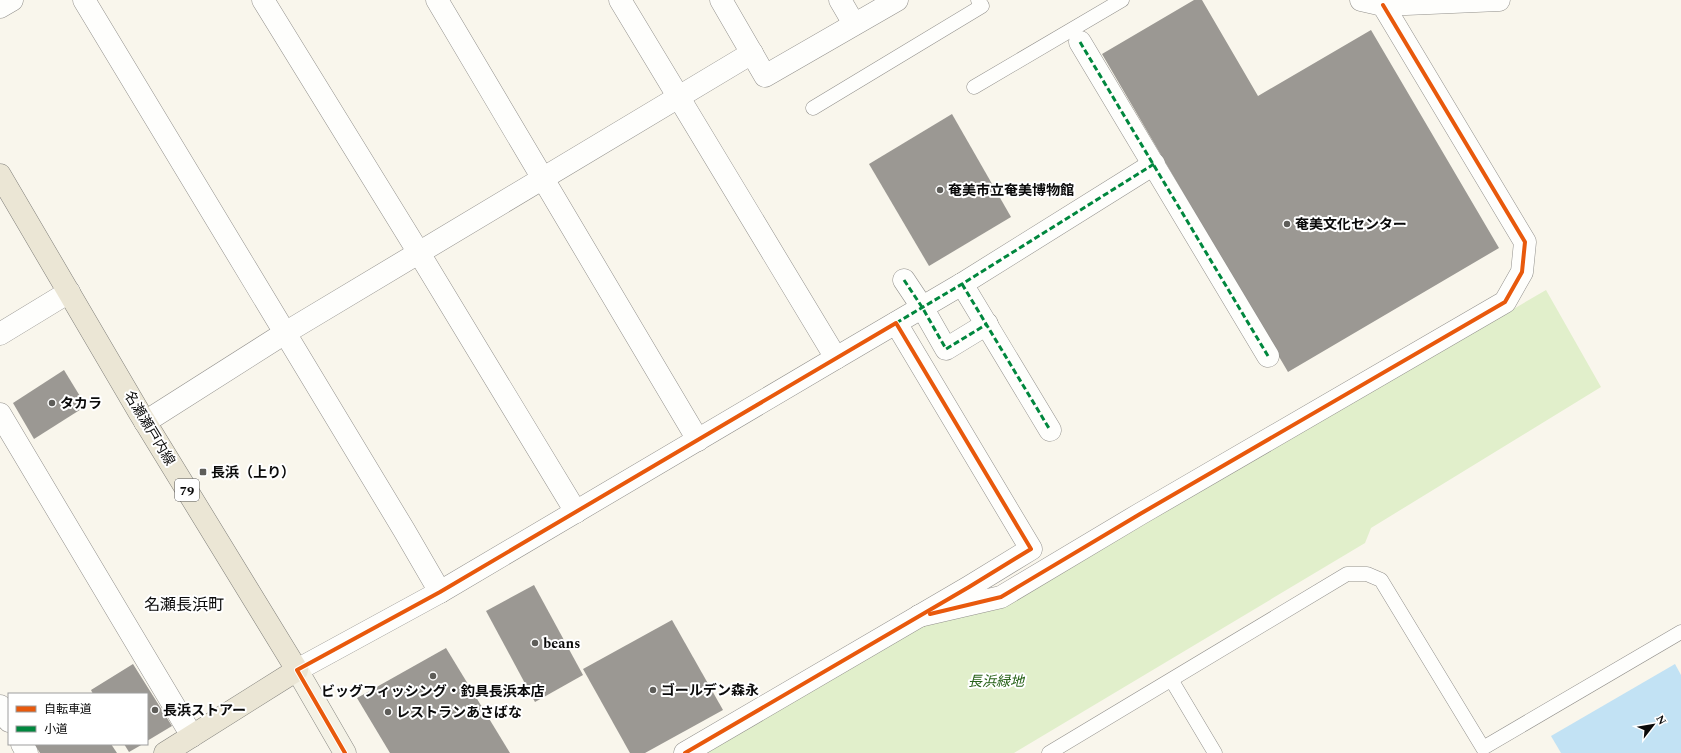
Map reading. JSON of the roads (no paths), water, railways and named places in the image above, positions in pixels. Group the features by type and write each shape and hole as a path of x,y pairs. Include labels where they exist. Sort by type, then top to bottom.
{"main road":[{"name":"名瀬瀬戸内線","path":"0,175 145,422 297,670"},
{"path":"165,753 297,670"}],"street":[{"path":"0,7 12,0"},
{"path":"84,0 440,592"},
{"path":"263,0 576,512"},
{"path":"436,0 698,440"},
{"path":"620,0 836,358"},
{"path":"721,0 765,76 897,0"},
{"path":"840,0 854,24"},
{"path":"1361,0 1383,4 1499,0"},
{"path":"919,616 1001,597 1140,514 1505,302 1522,272 1525,242 1383,4"},
{"path":"1080,42 1268,356"},
{"path":"145,422 285,333 752,53"},
{"path":"345,753 297,670 440,592 698,440 962,284 1154,164"},
{"path":"904,280 922,307 946,349 987,324"},
{"path":"962,284 1050,430"},
{"path":"0,334 69,292"},
{"path":"685,753 1031,549 896,323"},
{"path":"0,414 192,736"},
{"path":"0,706 8,719"}],"lane":[{"path":"974,86 1122,0"},
{"path":"813,108 984,2"},
{"path":"1049,753 1172,681 1347,574 1367,574 1381,580 1479,751 1681,632"},
{"path":"1172,681 1215,753"}],"water":[{"path":"1675,664 1681,675 1681,753 1561,753 1551,736"}],"place":[{"name":"奄美市立奄美博物館","path":"940,190"},
{"name":"奄美文化センター","path":"1287,224"},
{"name":"タカラ","path":"52,403"},
{"name":"長浜（上り）","path":"203,472"},
{"name":"beans","path":"535,643"},
{"name":"ビッグフィッシング・釣具長浜本店","path":"433,676"},
{"name":"ゴールデン森永","path":"653,690"},
{"name":"長浜ストアー","path":"155,710"},
{"name":"レストランあさばな","path":"388,712"}],"district":[{"name":"名瀬長浜町","path":"184,604"}],"park label":[{"name":"長浜緑地","path":"996,681"}]}
